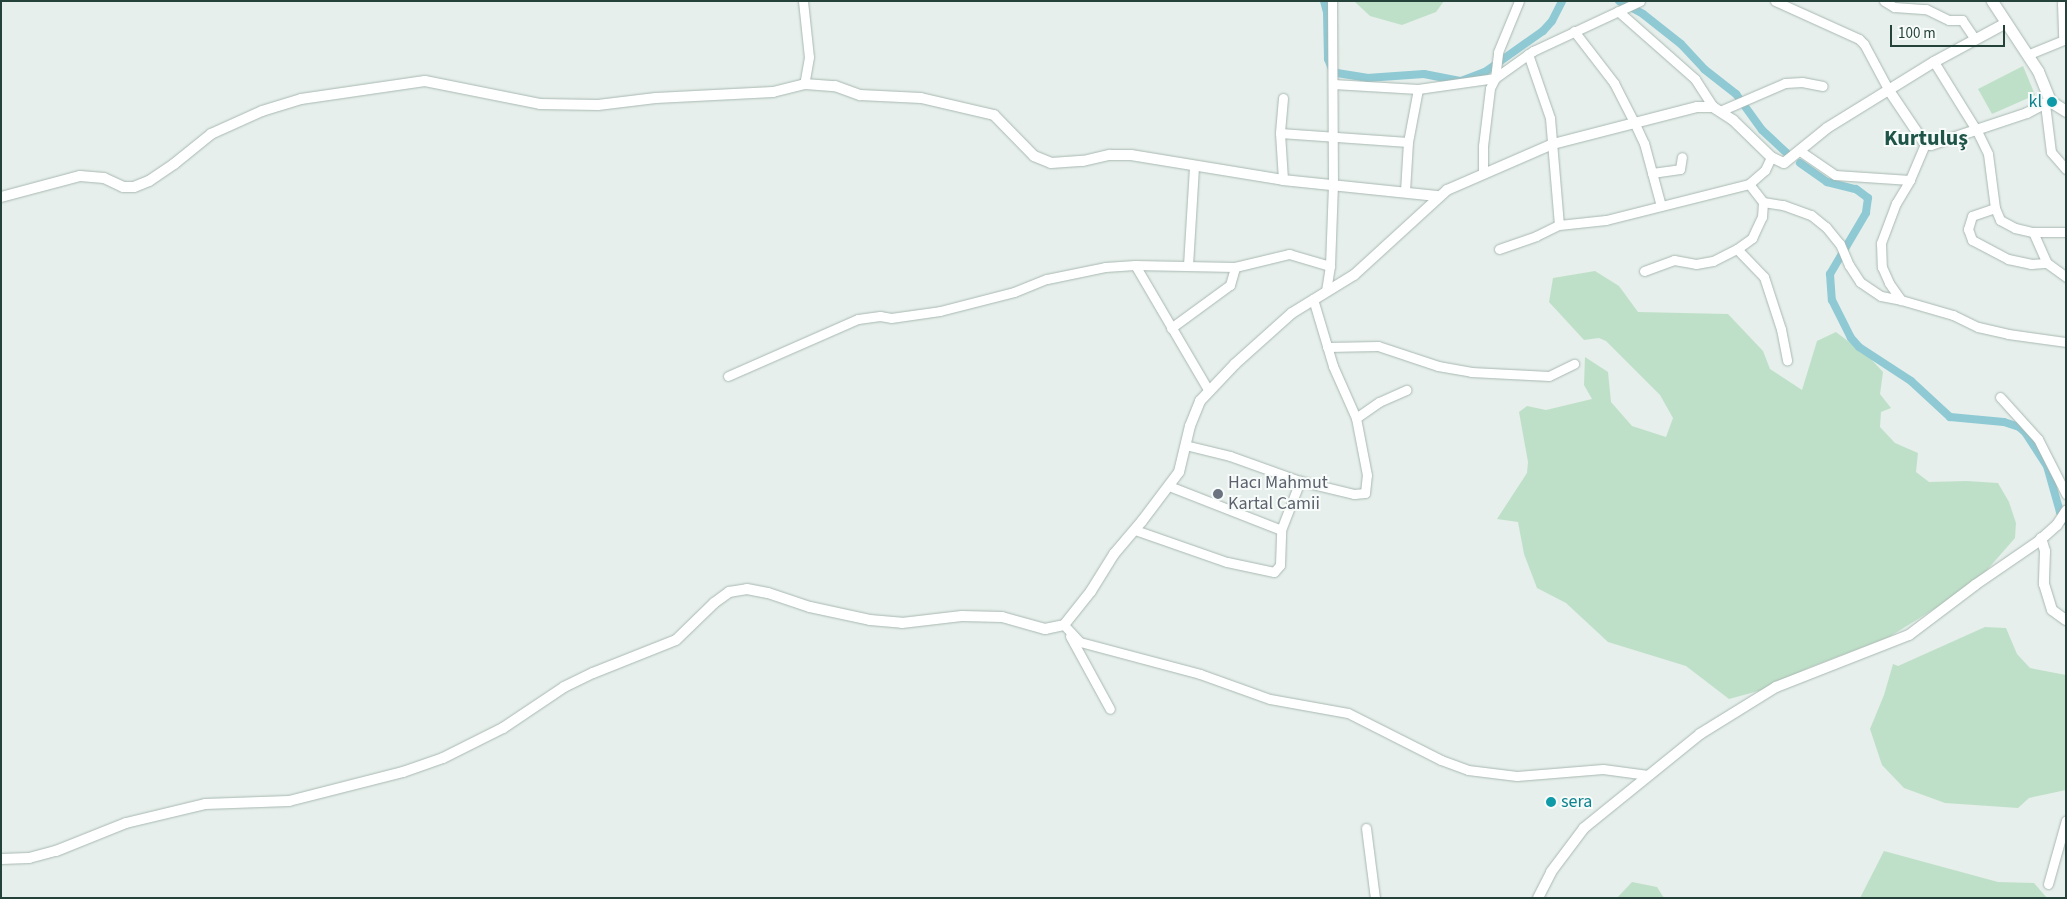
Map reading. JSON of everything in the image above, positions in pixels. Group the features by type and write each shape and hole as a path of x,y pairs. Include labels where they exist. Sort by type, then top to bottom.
{"main road":[{"path":"1992,1 2038,71 2048,102 2066,111"}],"street":[{"path":"803,1 809,57 804,84"},
{"path":"1326,291 1330,266 1333,186 1332,1"},
{"path":"1483,173 1483,146 1490,88 1495,78 1498,52 1518,1"},
{"path":"1775,1 1859,39 1864,44 1888,89 1925,144 1931,145 1977,131 2027,113 2048,102 2051,152 2066,169"},
{"path":"1884,1 1926,9 1949,20 1962,20 1976,39"},
{"path":"1333,84 1418,89 1495,78 1528,54 1638,2"},
{"path":"2027,55 2064,39 2062,2"},
{"path":"1621,10 1694,79 1716,109 1733,120 1771,156 1784,163 1827,128 1888,89 2006,23"},
{"path":"1574,31 1614,83 1635,124 1644,143 1661,206"},
{"path":"1528,54 1550,118 1554,144 1559,225"},
{"path":"1934,62 1977,131 1988,154 1995,208 2000,220 2015,228 2033,232 2066,232"},
{"path":"1,197 80,176 104,178 123,187 134,187 149,181 174,164 211,134 262,111 301,99 337,92 425,81 540,104 598,105 656,98 773,92 804,84 835,86 860,95 921,98 994,115 1034,156 1051,163 1083,161 1110,155 1131,155 1283,180 1405,191 1439,196"},
{"path":"1,859 29,858 56,851 126,823 205,804 289,802 404,772 443,758 503,728 564,688 593,673 676,640 729,592 747,589 768,593 810,607 870,620 902,623 962,616 1002,617 1045,628 1064,624 1091,591 1114,554 1135,530 1179,472 1185,445 1200,401 1292,313 1354,275 1446,190 1554,144 1698,108 1716,109 1735,104 1785,83 1802,82 1823,86"},
{"path":"1405,191 1408,142 1418,89"},
{"path":"1282,98 1280,133 1283,180"},
{"path":"1280,133 1408,142"},
{"path":"1902,300 1889,283 1882,267 1881,243 1896,203 1910,180 1925,144"},
{"path":"1800,151 1835,175 1910,180"},
{"path":"1499,249 1536,236 1559,225 1606,220 1749,184 1766,170 1771,156"},
{"path":"1652,173 1680,169 1682,157"},
{"path":"1188,265 1194,166"},
{"path":"1644,271 1674,260 1696,264 1713,261 1737,249 1752,238 1762,217 1763,202 1749,184"},
{"path":"1763,202 1783,205 1812,215 1826,227 1840,244 1848,266 1860,282 1882,296 1953,315 1978,327 2008,334 2066,342"},
{"path":"1995,208 1975,213 1970,218 1968,229 1972,240 2008,260 2031,264 2048,263"},
{"path":"2033,232 2048,263 2066,277"},
{"path":"1737,249 1764,277 1781,329 1787,360"},
{"path":"728,376 858,319 880,316 891,318 940,311 1014,292 1047,279 1105,267 1188,265 1235,267 1289,254 1330,266"},
{"path":"1134,265 1209,391"},
{"path":"1171,328 1230,285 1235,267"},
{"path":"1185,445 1230,456 1300,481 1354,494 1365,493 1367,474 1356,418 1342,391 1313,300"},
{"path":"1327,347 1378,346 1438,366 1471,372 1549,376 1574,364"},
{"path":"1356,418 1379,402 1406,390"},
{"path":"2000,396 2038,440 2066,494"},
{"path":"1135,530 1227,562 1274,572 1280,565 1281,530 1300,481"},
{"path":"1169,486 1281,530"},
{"path":"1538,898 1551,872 1584,828 1700,734 1776,687 1908,635 2041,538 2057,524 2066,511"},
{"path":"2041,538 2045,551 2044,584 2052,610 2066,620"},
{"path":"1064,624 1110,709"},
{"path":"1064,624 1080,642 1200,674 1270,699 1348,713 1441,760 1468,770 1517,776 1603,769 1648,775"},
{"path":"2048,884 2066,820"},
{"path":"1366,828 1375,898"}],"green space":[{"path":"1354,1 1444,1 1436,12 1402,25 1370,16"},
{"path":"2023,66 2035,95 1992,114 1978,89"},
{"path":"1595,271 1619,286 1638,312 1728,314 1763,351 1770,369 1802,390 1817,341 1836,332 1870,358 1883,372 1880,394 1891,408 1881,412 1880,427 1895,443 1918,453 1916,472 1929,482 1967,481 1998,483 2009,502 2016,523 2015,538 1987,570 1939,606 1889,637 1808,668 1762,690 1729,699 1686,666 1608,642 1566,603 1537,588 1524,554 1518,522 1497,519 1527,473 1528,462 1519,412 1527,406 1546,410 1592,399 1584,385 1585,357 1608,372 1611,402 1632,426 1666,437 1673,418 1660,395 1606,341 1599,338 1584,340 1549,302 1553,278"},
{"path":"1985,627 2006,628 2017,654 2030,668 2066,675 2066,790 2029,798 2018,808 1945,803 1904,788 1882,765 1870,729 1884,695 1893,664 1898,666"},
{"path":"1884,851 1998,882 2034,883 2047,898 1860,898"},
{"path":"1632,882 1657,887 1664,898 1617,898"}],"waterway":[{"path":"1324,1 1327,12 1328,59 1332,69 1337,73 1367,78 1424,74 1461,81 1485,72 1543,31 1552,21 1562,1"},
{"path":"1619,1 1643,14 1681,44 1704,69 1736,94 1762,130 1787,153"},
{"path":"1800,163 1827,182 1856,189 1868,198 1866,213 1830,274 1832,300 1851,338 1859,347 1911,381 1950,417 2004,422 2019,427 2025,432 2047,466 2060,512 2066,521"}],"place":[{"name":"kl","path":"2052,102"},
{"name":"Hacı Mahmut Kartal Camii","path":"1218,494"},
{"name":"sera","path":"1551,802"}],"district":[{"name":"Kurtuluş","path":"1926,139"}]}
